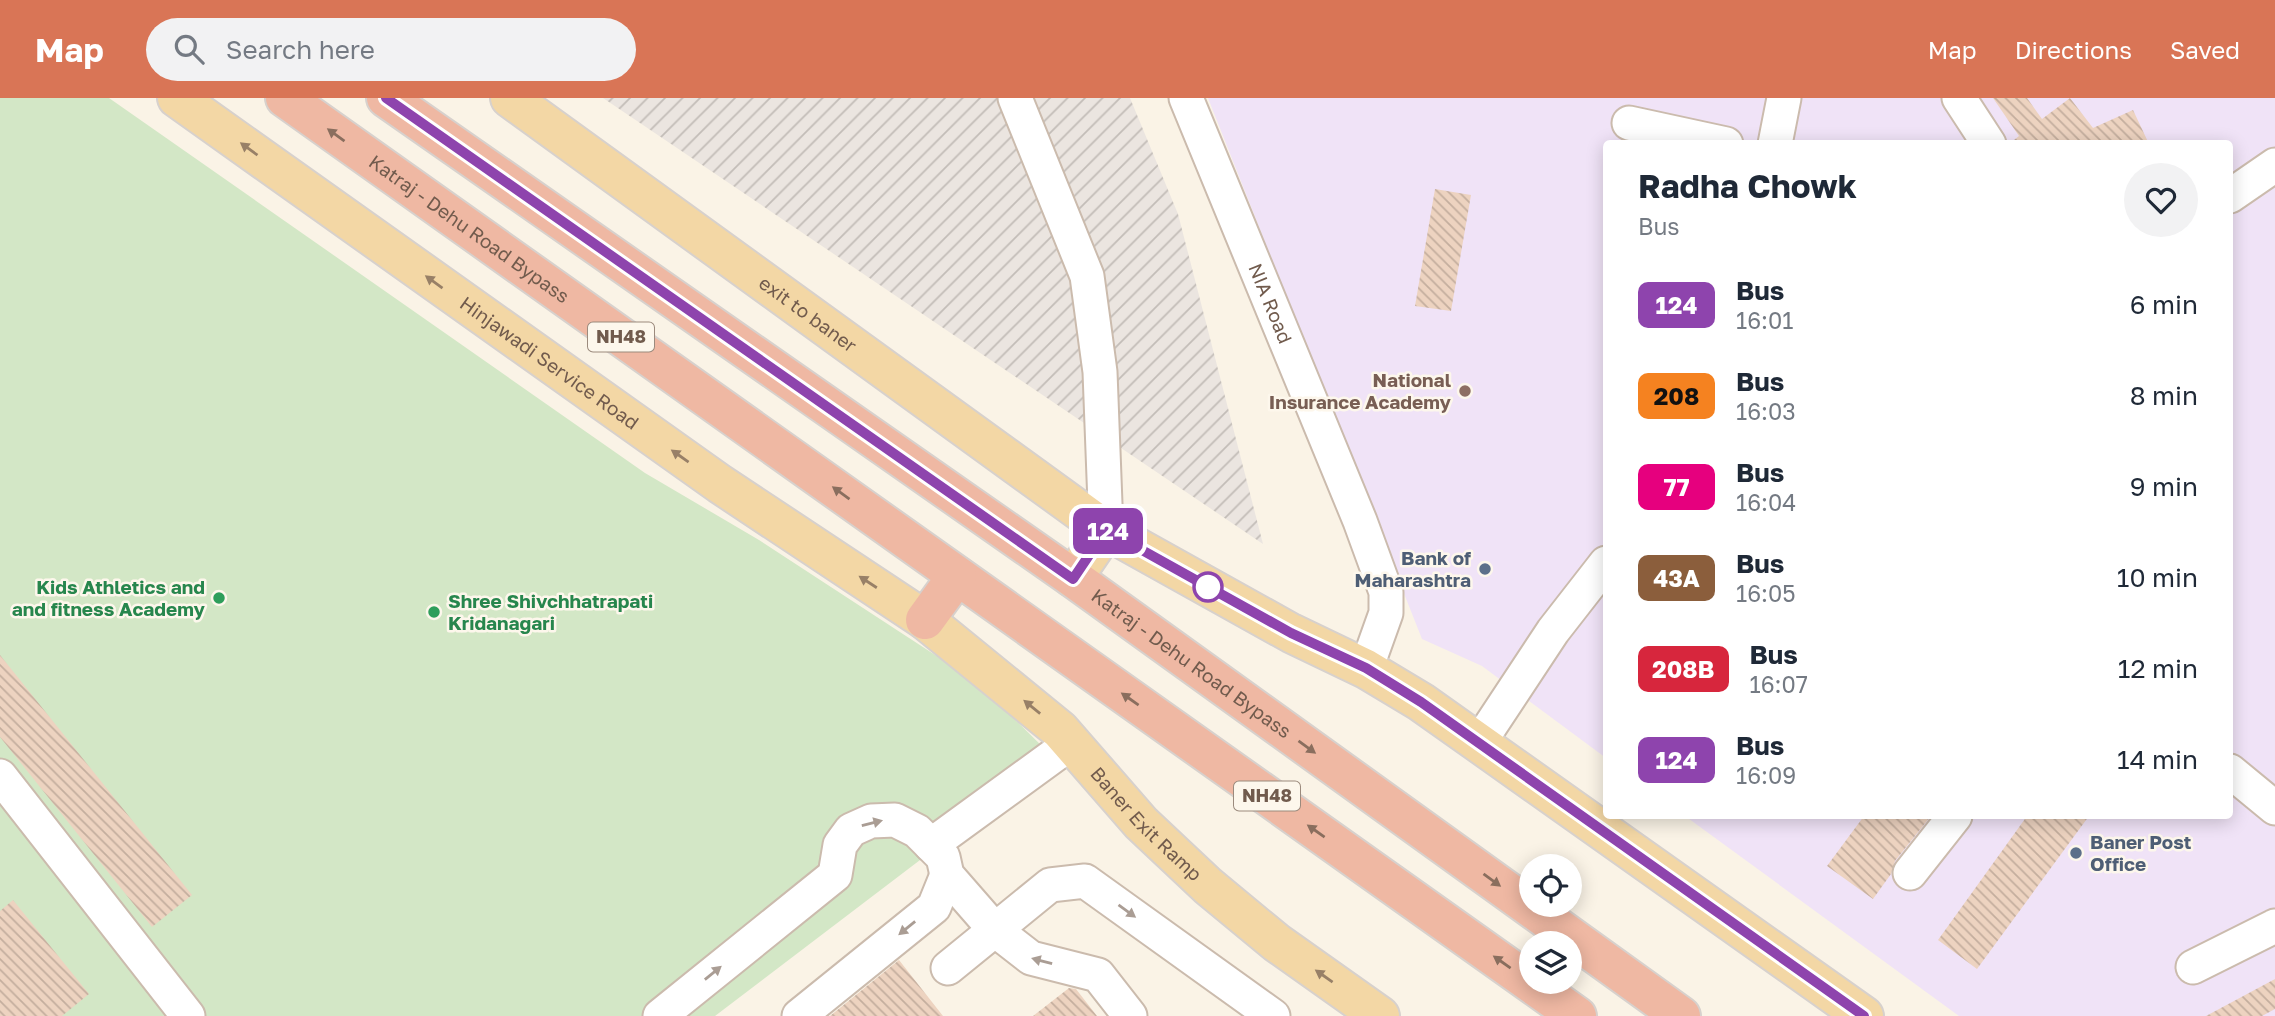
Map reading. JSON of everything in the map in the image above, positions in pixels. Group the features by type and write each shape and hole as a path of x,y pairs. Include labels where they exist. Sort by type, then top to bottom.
{"highway":[{"name":"Katraj - Dehu Road Bypass","path":"285,98 1577,1016"},
{"name":"Katraj - Dehu Road Bypass","path":"386,98 1073,579 1681,1016"},
{"path":"925,620 957,576"}],"main road":[{"name":"Hinjawadi Service Road","path":"177,98 720,484 925,620"},
{"name":"exit to baner","path":"510,98 1106,530"},
{"path":"1073,579 1106,530 1291,633 1366,668 1479,743 1864,1016"},
{"name":"Baner Exit Ramp","path":"925,620 1071,743 1141,823 1208,886 1277,943 1380,1016"}],"street":[{"path":"1015,98 1087,276 1100,372 1106,530"},
{"name":"NIA Road","path":"1186,98 1360,521 1386,592 1386,613 1366,668"},
{"path":"1776,140 1784,98"},
{"path":"1959,98 1986,140"},
{"path":"1629,123 1708,140"},
{"path":"2233,193 2275,165"},
{"path":"1479,743 1553,631 1603,567"},
{"path":"930,845 1071,743"},
{"path":"2233,773 2275,808"},
{"path":"5,794 188,1016"},
{"path":"1910,873 1953,819"},
{"path":"660,1016 835,875 840,845 851,831 871,821 895,820 917,831 943,857 947,875 995,930 1031,958 1098,975 1130,1016"},
{"path":"799,1016 934,907 947,875"},
{"path":"948,968 1050,886 1085,881 1273,1016"},
{"path":"2193,967 2275,926"}],"shaded area":[{"path":"603,98 1130,98 1178,214 1263,544"},
{"name":"National Insurance Academy","path":"1208,98 2275,98 2275,1016 1959,1016 1689,819 2233,819 2233,140 1603,140 1603,756 1482,666 1422,639"}],"green space":[{"name":"Shree Shivchhatrapati Kridanagari","path":"0,98 109,98 645,473 759,540 978,683 1054,758 715,1016 0,1016"}],"building":[{"path":"1993,98 2027,98 2042,119 2070,98 2093,128 2133,110 2147,140 2014,140 2019,136"},
{"path":"1435,189 1471,195 1451,311 1415,306"},
{"path":"0,655 192,895 152,927 0,737"},
{"path":"1862,819 1929,819 1895,861 1891,874 1873,899 1827,866"},
{"path":"2025,819 2087,819 1977,969 1938,940"},
{"path":"13,900 89,994 62,1016 0,1016 0,911"},
{"path":"899,960 943,1016 830,1016"},
{"path":"2275,979 2275,1009 2262,1016 2206,1016"},
{"path":"1069,988 1076,989 1097,1016 1033,1016"}],"bus line":[{"name":"124","path":"386,98 529,201 1073,579 1106,530 1291,633 1366,668 1421,702 1864,1016"}],"place":[{"name":"National Insurance Academy","path":"1465,391"},
{"name":"Bank of Maharashtra","path":"1485,569"},
{"name":"Kids Athletics and and fitness Academy","path":"219,598"},
{"name":"Shree Shivchhatrapati Kridanagari","path":"434,612"},
{"name":"Baner Post Office","path":"2076,853"}]}
